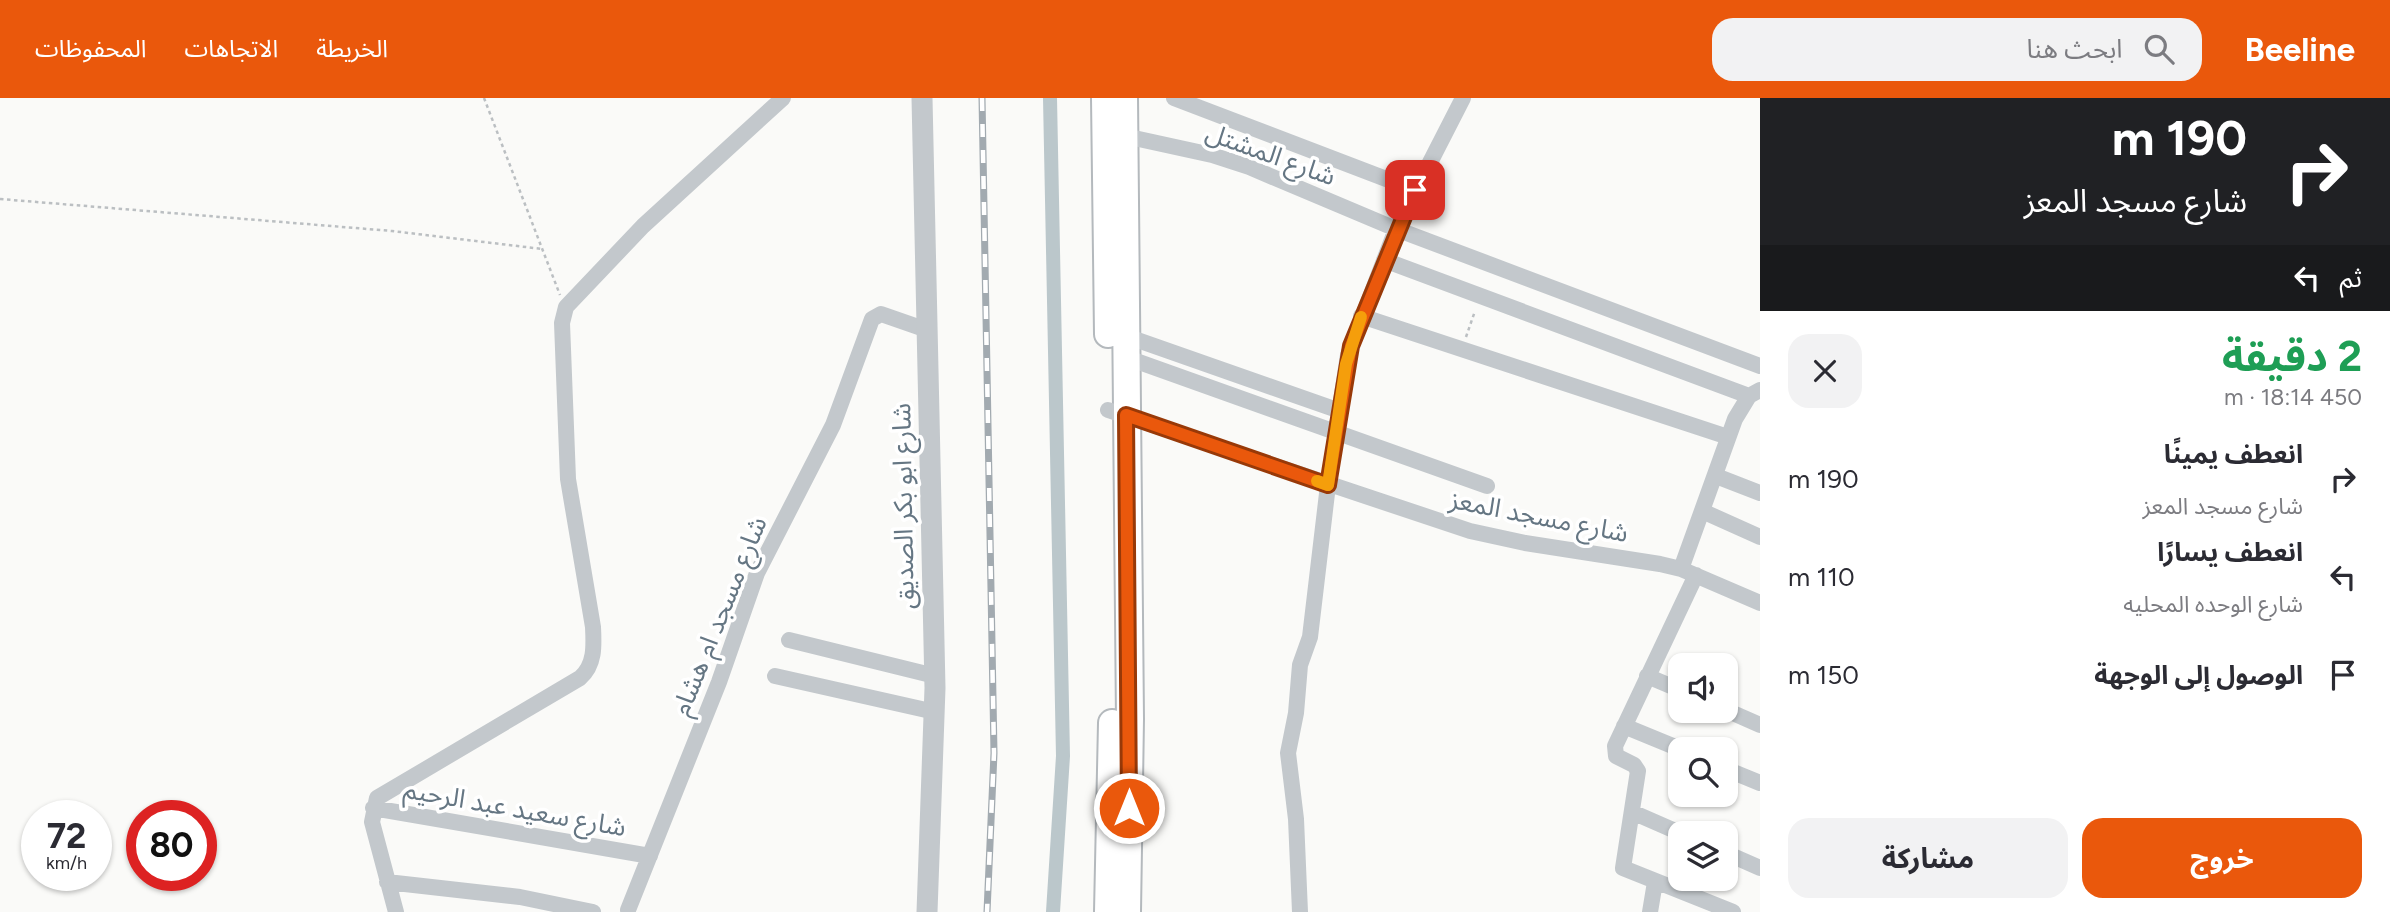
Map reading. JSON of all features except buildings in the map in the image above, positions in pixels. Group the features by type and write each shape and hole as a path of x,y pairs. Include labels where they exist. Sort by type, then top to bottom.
{"highway":[{"path":"1105,98 1117,413 1120,808 1127,912"},
{"path":"1117,413 1125,346 1124,98"},
{"path":"1108,912 1120,808"}],"street":[{"path":"396,912 372,822 377,798 580,678 590,664 594,647 593,627 568,479 562,323 566,307 643,226 783,98"},
{"name":"شارع ابو بكر الصديق","path":"922,98 935,676 927,912"},
{"path":"1174,98 1415,190"},
{"path":"1300,912 1296,819 1288,752 1296,713 1300,665 1310,637 1328,485 1348,355 1396,229 1463,98"},
{"name":"شارع المشتل","path":"1125,136 1230,160 1396,229 1760,366"},
{"path":"1384,260 1757,389 1728,437 1702,511 1689,572 1614,752 1638,771 1623,868 1733,912"},
{"name":"شارع مسجد ام هشام","path":"631,911 719,682 757,573 834,425 872,319 881,314 927,330"},
{"path":"1361,316 1728,437"},
{"path":"1125,346 1340,411"},
{"path":"1125,346 1337,433 1487,486"},
{"name":"شارع مسجد المعز","path":"1117,413 1328,485 1498,538 1689,572 1760,604"},
{"path":"1716,476 1760,493"},
{"path":"1702,511 1760,537"},
{"path":"789,640 935,676"},
{"path":"775,676 935,712"},
{"path":"1647,676 1668,685"},
{"path":"1738,715 1760,725"},
{"path":"1624,726 1668,744"},
{"path":"1738,774 1760,783"},
{"name":"شارع سعيد عبد الرحيم","path":"373,808 650,856"},
{"path":"1632,812 1668,828"},
{"path":"1738,858 1760,868"},
{"path":"387,882 520,897 593,912"},
{"path":"1650,912 1655,882"}],"path":[{"path":"484,98 566,307"},
{"path":"0,199 392,231 542,249"},
{"path":"1462,351 1480,295"}],"waterway":[{"path":"1050,98 1063,756 1053,912"}],"railway":[{"path":"982,98 994,753 987,912"}],"slow traffic":[{"path":"1317,481 1328,485 1346,364 1361,317"}],"route":[{"path":"1129,808 1126,415 1328,485 1351,346 1396,229 1415,190"}]}
